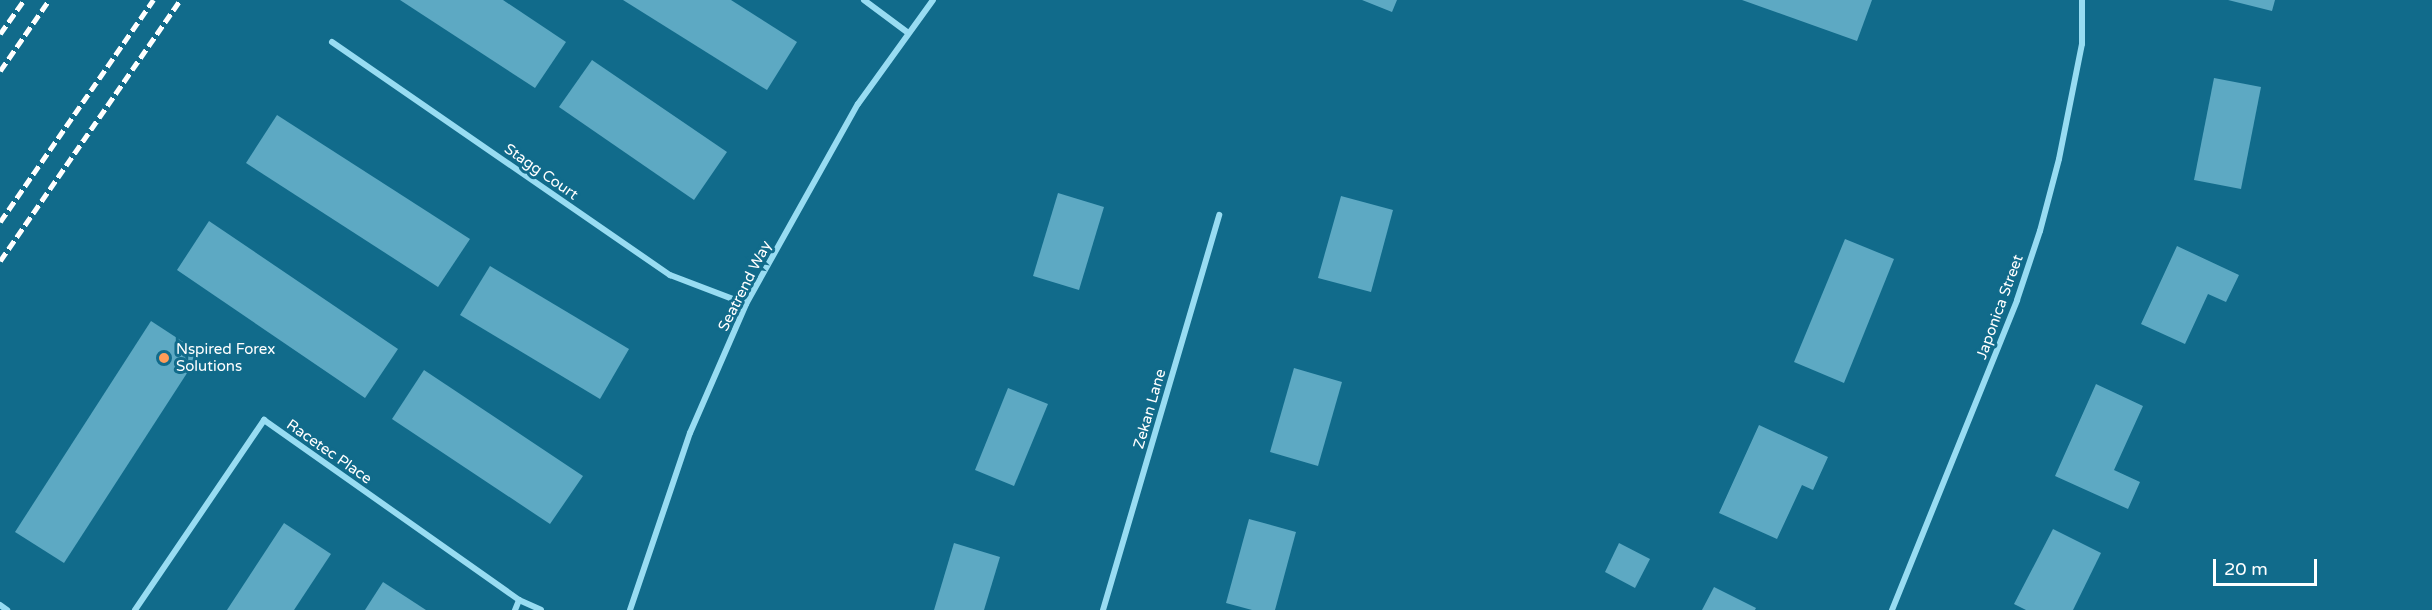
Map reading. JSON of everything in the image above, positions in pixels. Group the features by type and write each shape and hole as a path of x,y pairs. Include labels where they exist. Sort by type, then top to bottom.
{"street":[{"path":"864,0 907,32"},
{"name":"Seatrend Way","path":"630,610 690,433 746,304 858,104 907,32 933,0"},
{"name":"Japonica Street","path":"1892,610 1996,354 2040,231 2059,159 2082,44 2082,0"},
{"name":"Stagg Court","path":"332,42 670,275 746,304"},
{"name":"Zekan Lane","path":"1103,610 1219,214"},
{"name":"Racetec Place","path":"135,610 264,420 519,600 541,610"},
{"path":"514,610 519,600"},
{"path":"0,605 7,610"}],"building":[{"path":"400,0 503,0 566,42 535,88"},
{"path":"623,0 731,0 797,42 767,90"},
{"path":"1362,0 1397,0 1392,12"},
{"path":"1742,0 1872,0 1857,41"},
{"path":"2228,0 2275,0 2272,11"},
{"path":"592,60 727,152 694,200 559,107"},
{"path":"2214,78 2261,87 2241,189 2194,180"},
{"path":"277,115 470,239 438,287 246,163"},
{"path":"1058,193 1104,207 1079,290 1033,276"},
{"path":"1341,196 1393,210 1371,292 1318,278"},
{"path":"209,221 398,349 365,398 177,270"},
{"path":"1845,239 1894,259 1844,383 1794,362"},
{"path":"2177,246 2239,275 2226,302 2208,294 2185,344 2141,324"},
{"path":"490,266 629,349 600,399 460,315"},
{"path":"151,321 200,353 64,563 15,532"},
{"path":"1294,368 1342,382 1318,466 1270,452"},
{"path":"424,370 583,476 550,524 392,419"},
{"path":"2096,384 2143,406 2114,470 2140,482 2128,509 2055,476"},
{"path":"1008,388 1048,404 1014,486 975,470"},
{"path":"1759,425 1828,457 1813,490 1802,485 1777,539 1719,513"},
{"path":"1249,519 1296,532 1275,610 1252,610 1226,603"},
{"path":"284,523 331,554 294,610 227,610"},
{"path":"2053,529 2101,553 2073,610 2026,610 2014,604"},
{"path":"954,543 1000,557 984,610 934,610"},
{"path":"1619,543 1650,559 1635,588 1605,572"},
{"path":"383,582 426,610 365,610"},
{"path":"1714,587 1756,608 1755,610 1702,610"}],"railway":[{"path":"0,34 24,0"},
{"path":"0,71 49,0"},
{"path":"0,222 153,0"},
{"path":"0,261 180,0"}],"place":[{"name":"Nspired Forex Solutions","path":"164,358"}]}
